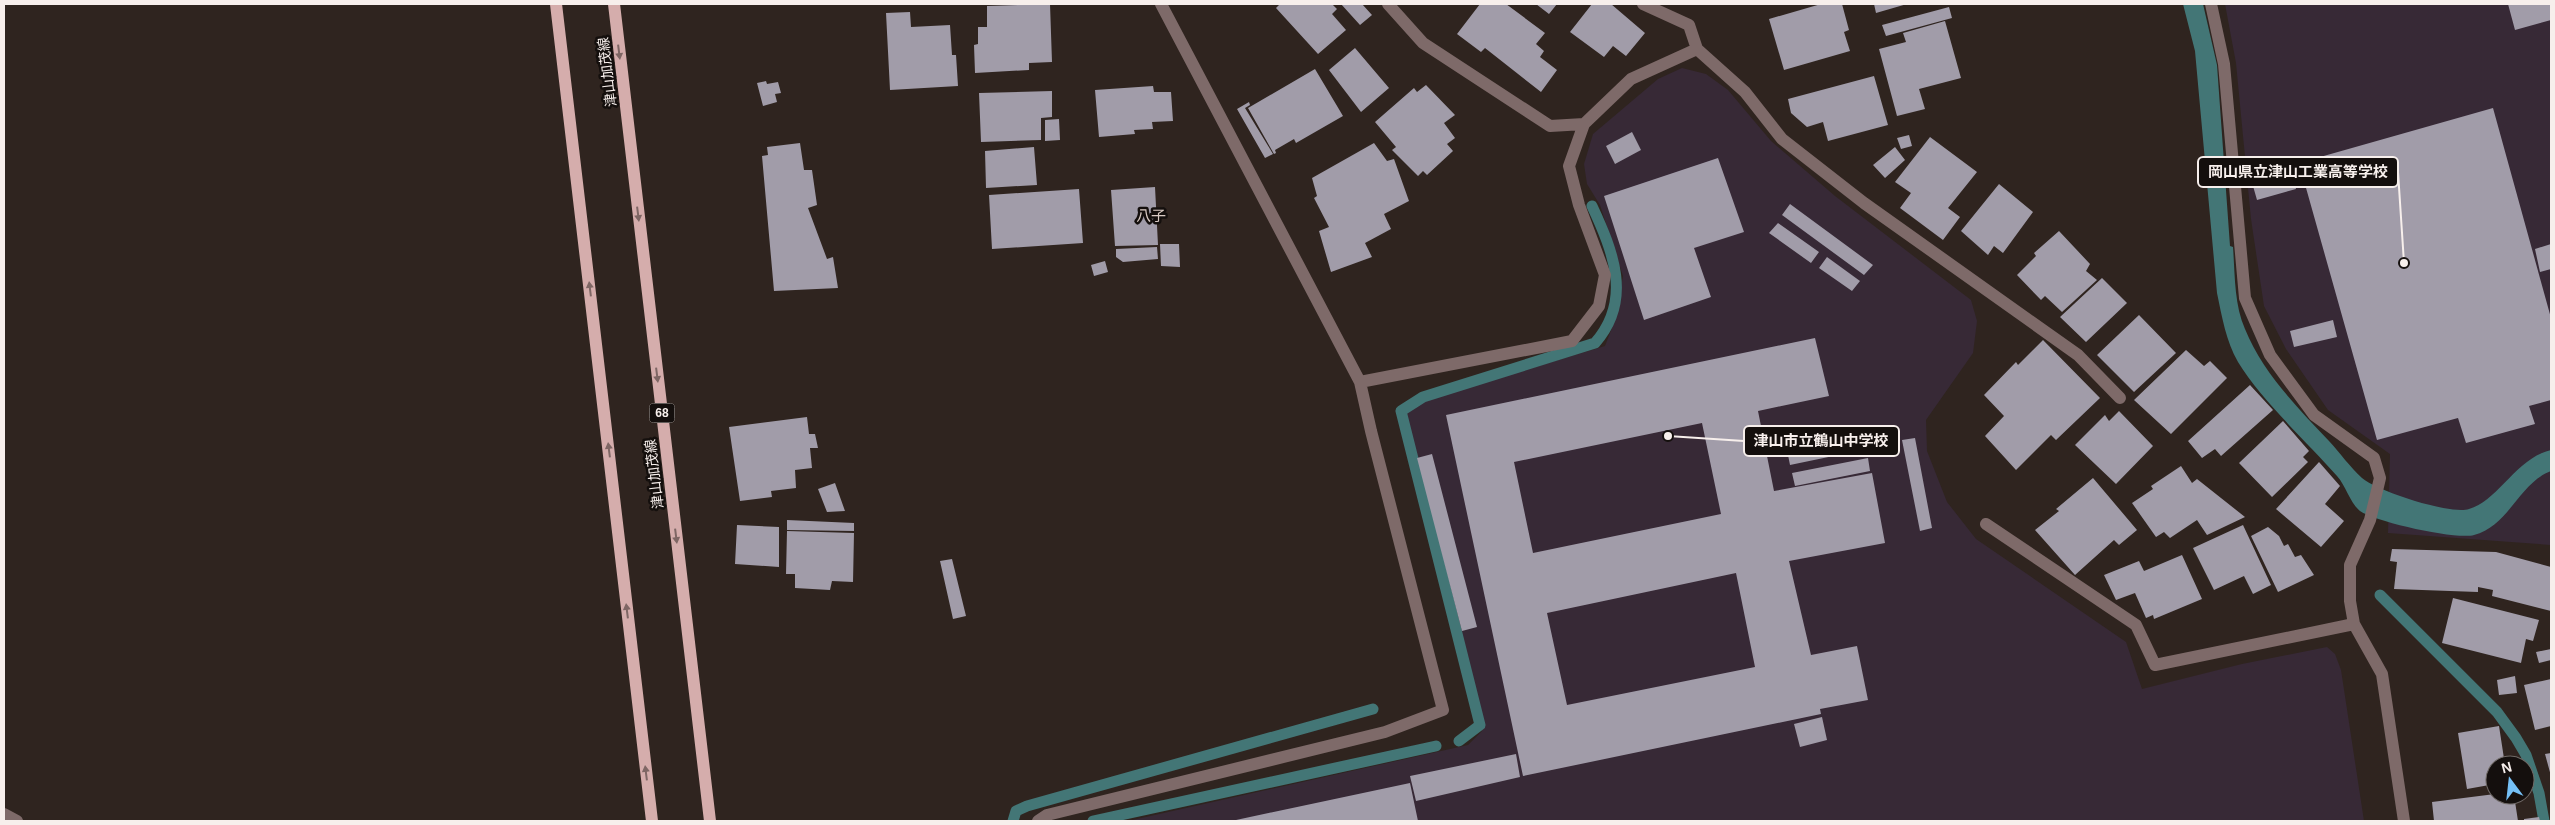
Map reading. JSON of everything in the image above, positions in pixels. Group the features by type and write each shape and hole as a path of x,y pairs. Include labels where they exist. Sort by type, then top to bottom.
{"main road":[{"path":"556,4 652,821"},
{"name":"津山加茂線","path":"614,4 710,821"}],"street":[{"path":"1038,821 1047,815 1385,732 1443,710 1360,382 1161,4"},
{"path":"1388,4 1423,43 1550,126 1584,124"},
{"path":"1643,4 1689,26 1697,49 1745,92 1782,140 1864,203 2078,355 2120,398"},
{"path":"2211,4 2224,64 2244,298 2270,354 2314,415 2374,458 2380,478 2370,520 2350,565 2350,601 2354,624 2382,674 2404,821"},
{"path":"1360,382 1572,341 1599,306 1605,275 1579,205 1568,166 1584,124 1630,79 1697,49"},
{"path":"1986,524 2136,625 2155,665 2354,624"},
{"path":"4,814 16,821"}],"shaded area":[{"path":"2225,4 2551,4 2551,545 2388,533 2390,454 2328,410 2286,349 2264,306 2251,219 2236,63"},
{"path":"1682,68 1706,74 1728,90 1771,141 1835,196 1971,300 1977,321 1973,353 1926,420 1927,451 1947,502 1976,539 2126,642 2142,689 2242,664 2327,647 2335,654 2341,670 2364,821 1128,821 1468,745 1482,731 1482,721 1405,412 1428,399 1605,346 1615,320 1623,276 1600,205 1587,184 1584,164 1593,134 1658,79"}],"water":[{"path":"2183,4 2203,4 2217,65 2230,246 2233,247 2237,299 2241,319 2252,345 2282,389 2362,478 2382,489 2414,501 2446,509 2469,509 2489,498 2528,461 2551,450 2551,471 2530,485 2505,514 2486,530 2474,535 2465,536 2434,533 2398,525 2360,511 2353,504 2337,476 2272,406 2238,362 2227,337 2217,293 2195,51"}],"building":[{"path":"1050,4 1052,62 1029,63 1029,70 975,73 974,45 978,44 978,27 987,27 987,6"},
{"path":"1280,4 1332,4 1337,9 1332,14 1346,30 1318,54 1276,8"},
{"path":"1341,4 1362,4 1372,15 1360,25"},
{"path":"1480,4 1506,4 1545,33 1536,44 1544,51 1540,57 1557,70 1541,92 1485,48 1481,52 1457,34"},
{"path":"1536,4 1557,4 1549,14"},
{"path":"1592,4 1611,4 1645,33 1626,56 1613,46 1604,57 1570,32"},
{"path":"1821,4 1842,4 1849,30 1844,32 1850,51 1784,70 1769,19"},
{"path":"1874,4 1907,4 1876,13"},
{"path":"2508,4 2551,4 2551,20 2515,30"},
{"path":"1949,7 1952,18 1886,36 1882,25"},
{"path":"910,12 911,27 950,25 952,55 956,55 958,86 890,90 886,13"},
{"path":"1945,21 1961,78 1919,89 1925,109 1897,116 1879,49 1906,42 1903,33"},
{"path":"1355,48 1389,88 1361,112 1329,70"},
{"path":"1315,69 1343,116 1296,143 1294,139 1275,150 1276,153 1274,154 1248,108"},
{"path":"1874,76 1888,125 1828,141 1823,122 1807,127 1791,113 1788,99"},
{"path":"766,81 767,84 778,82 781,93 775,94 777,102 763,106 757,83"},
{"path":"1426,85 1455,115 1444,123 1455,138 1447,144 1453,151 1427,175 1423,171 1418,176 1392,150 1396,147 1375,122 1414,88 1417,92"},
{"path":"1153,86 1154,92 1171,92 1173,121 1152,122 1153,129 1134,130 1135,134 1099,137 1095,90"},
{"path":"1052,91 1052,117 1041,118 1041,140 981,142 979,93"},
{"path":"1249,102 1250,105 1245,108 1273,154 1265,158 1237,109"},
{"path":"2493,108 2551,318 2551,400 2529,406 2535,424 2466,443 2458,418 2377,440 2299,163"},
{"path":"1059,119 1060,140 1045,141 1045,120"},
{"path":"1632,132 1641,150 1615,164 1606,146"},
{"path":"1909,135 1912,146 1901,149 1897,138"},
{"path":"1930,137 1977,172 1948,208 1960,217 1943,240 1900,208 1911,193 1895,182"},
{"path":"800,143 804,170 812,170 817,205 808,208 827,259 833,257 838,288 774,291 762,156 768,155 767,147"},
{"path":"1374,143 1387,161 1394,159 1409,201 1384,214 1391,229 1365,243 1372,257 1331,272 1319,231 1329,227 1314,198 1317,196 1312,178"},
{"path":"1034,147 1037,185 986,188 985,151"},
{"path":"1895,147 1905,160 1885,178 1873,165"},
{"path":"1718,158 1744,232 1694,248 1711,297 1644,320 1604,196"},
{"path":"2288,161 2296,189 2257,200 2249,172"},
{"path":"1999,184 2033,212 2003,253 1994,246 1988,255 1961,231"},
{"path":"1155,187 1158,245 1115,246 1111,190"},
{"path":"1079,189 1083,243 992,249 989,195"},
{"path":"1790,204 1873,265 1864,275 1782,215"},
{"path":"1778,223 1819,252 1811,263 1769,233"},
{"path":"2059,231 2090,264 2086,271 2097,280 2062,312 2045,296 2041,300 2017,275 2036,256 2034,253"},
{"path":"1160,244 1179,244 1180,267 1161,266"},
{"path":"2551,244 2551,269 2540,272 2535,249"},
{"path":"1157,247 1158,259 1123,262 1116,257 1116,249"},
{"path":"1827,257 1860,281 1852,291 1819,268"},
{"path":"1105,261 1108,272 1094,276 1091,265"},
{"path":"2102,278 2127,303 2086,342 2060,317"},
{"path":"2139,315 2176,353 2134,392 2097,355"},
{"path":"2333,320 2337,337 2294,347 2290,331"},
{"path":"1815,338 1829,396 1758,411 1774,491 1872,473 1885,543 1789,561 1811,655 1857,646 1868,700 1820,709 1821,714 1523,776 1446,415","holes":["1702,423 1721,514 1533,553 1514,462","1736,573 1755,667 1567,705 1547,613"]},
{"path":"2043,340 2100,398 2056,440 2051,435 2016,470 1985,436 2004,416 1984,395 2016,362 2018,365"},
{"path":"2186,350 2204,366 2210,361 2227,378 2171,434 2134,400"},
{"path":"2250,385 2273,410 2221,456 2215,449 2202,458 2188,441"},
{"path":"2119,411 2153,446 2116,484 2075,445 2105,415 2109,421"},
{"path":"807,417 809,434 815,434 818,448 810,448 812,468 795,470 796,488 771,491 772,497 740,501 729,427"},
{"path":"2283,421 2309,451 2303,457 2308,462 2272,497 2239,463"},
{"path":"1864,435 1867,449 1790,465 1787,450"},
{"path":"1915,438 1932,528 1920,531 1902,440"},
{"path":"1432,454 1477,627 1462,631 1417,458"},
{"path":"1868,458 1870,471 1795,486 1792,473"},
{"path":"2319,462 2340,486 2325,504 2344,521 2321,547 2276,509"},
{"path":"2181,466 2192,483 2197,479 2245,517 2207,535 2197,520 2170,538 2164,532 2156,537 2132,503 2153,489 2151,486"},
{"path":"2093,478 2137,530 2119,545 2114,540 2075,575 2035,530 2059,511 2056,509"},
{"path":"835,483 845,511 827,512 818,489"},
{"path":"787,520 854,523 854,531 787,530"},
{"path":"737,525 779,527 779,567 735,564"},
{"path":"2243,525 2271,585 2253,594 2244,576 2214,590 2193,548"},
{"path":"2268,527 2279,536 2284,546 2288,544 2295,557 2301,555 2314,575 2278,592 2251,536"},
{"path":"787,531 854,533 853,582 832,581 830,590 795,588 795,574 786,574"},
{"path":"2392,549 2496,552 2551,567 2551,611 2492,596 2493,590 2478,587 2478,592 2394,589 2397,562 2390,561"},
{"path":"2182,555 2202,599 2154,619 2153,615 2146,618 2135,593 2116,600 2104,575 2139,561 2144,571"},
{"path":"952,559 966,616 953,619 940,561"},
{"path":"2453,598 2539,620 2533,641 2526,639 2521,663 2442,643"},
{"path":"2551,649 2551,660 2539,663 2536,652"},
{"path":"2515,676 2517,693 2499,695 2497,680"},
{"path":"2551,679 2551,726 2535,730 2524,685"},
{"path":"1822,717 1827,740 1800,747 1794,724"},
{"path":"2499,726 2503,755 2485,755 2485,786 2467,789 2458,733"},
{"path":"2551,753 2551,776 2545,754"},
{"path":"1516,754 1520,777 1416,801 1410,776"},
{"path":"1410,783 1418,821 1236,821 1236,820"},
{"path":"2485,795 2485,805 2516,805 2518,821 2434,821 2432,802"},
{"path":"2539,817 2540,821 2524,821 2524,819"}],"waterway":[{"path":"1459,741 1480,725 1401,411 1423,397 1595,343 1607,327 1614,310 1616,275 1607,240 1592,206"},
{"path":"2380,595 2497,712 2516,738 2526,755 2539,793 2544,821"},
{"path":"1013,821 1016,811 1027,806 1373,709"},
{"path":"1093,821 1436,746"}],"place":[{"name":"岡山県立津山工業高等学校","path":"2404,263"},
{"name":"津山市立鶴山中学校","path":"1668,436"}],"district":[{"name":"八子","path":"1151,215"}]}
